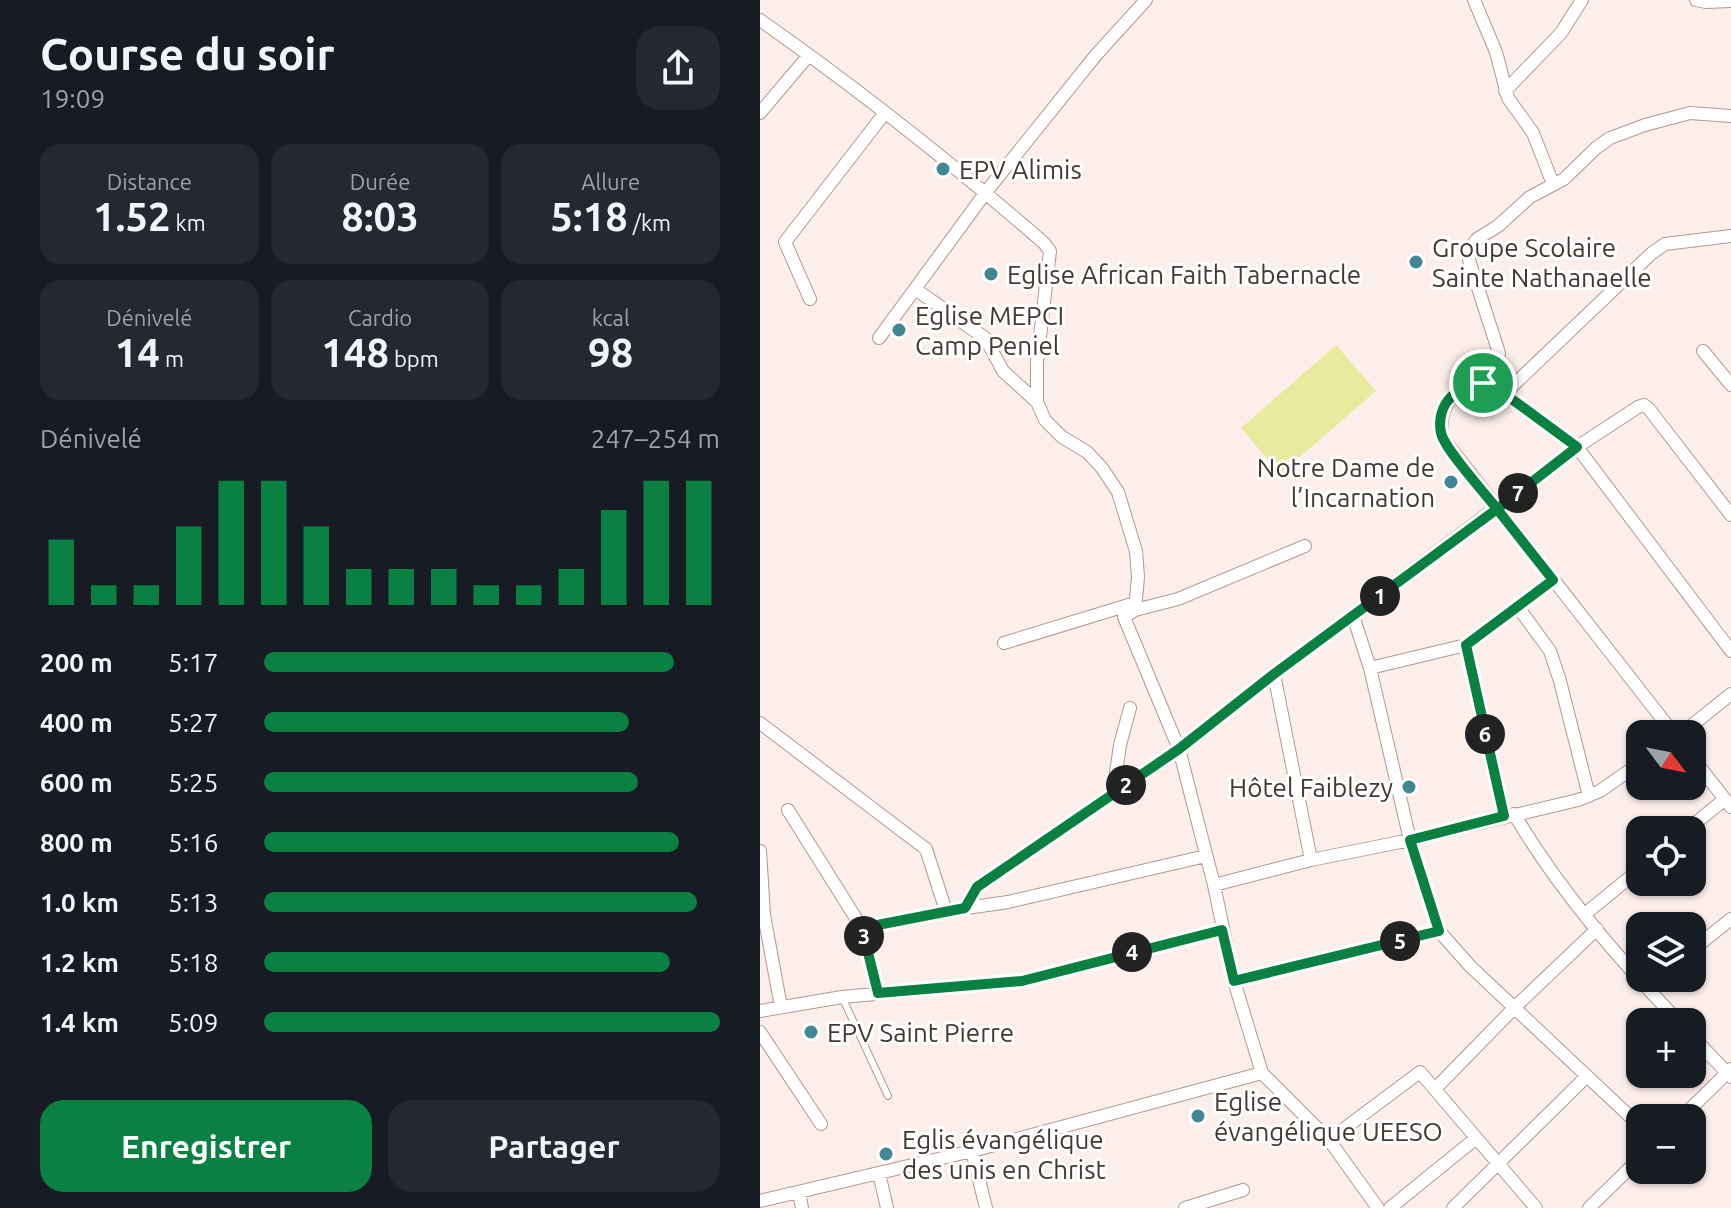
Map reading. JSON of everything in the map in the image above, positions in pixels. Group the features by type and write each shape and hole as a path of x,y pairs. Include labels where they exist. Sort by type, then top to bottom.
{"street":[{"path":"879,338 986,192 1096,55 1146,0"},
{"path":"1474,0 1496,52 1505,91 1533,133 1553,184"},
{"path":"1505,91 1561,33 1582,0"},
{"path":"1696,0 1731,1"},
{"path":"760,20 986,192 1050,251 1037,362 1037,402"},
{"path":"760,113 809,55"},
{"path":"1483,383 1499,353 1469,260 1470,249 1477,239 1498,226 1530,197 1564,179 1596,148 1624,132 1690,113 1731,116"},
{"path":"810,299 785,242 884,114"},
{"path":"1504,394 1652,253 1665,244 1731,236"},
{"path":"915,289 985,338 1003,371 1037,402 1045,420 1062,437 1087,452 1118,492 1136,551 1138,577 1135,606 1124,617 1179,749 1214,885 1234,981 1262,1073 1329,1140 1378,1208"},
{"path":"1703,351 1731,385"},
{"path":"1663,720 1442,437 1440,420 1451,396 1462,388 1483,383 1504,394 1577,447 1731,651"},
{"path":"965,908 977,887 1179,749 1577,447 1644,405 1731,515"},
{"path":"1004,643 1135,606 1178,599 1305,546"},
{"path":"1370,668 1466,645 1553,580"},
{"path":"1518,607 1550,651 1589,796"},
{"path":"1353,616 1370,668 1410,840 1439,931 1470,966 1626,1113"},
{"path":"1466,645 1509,815 1626,964"},
{"path":"1274,674 1311,860"},
{"path":"1698,720 1731,694"},
{"path":"1113,794 1120,745 1130,708"},
{"path":"760,723 926,849 946,911"},
{"path":"1214,885 1589,796 1626,772"},
{"path":"1706,775 1728,803 1706,817"},
{"path":"788,810 862,928 878,993"},
{"path":"760,851 762,916 781,1007"},
{"path":"862,928 1008,902 1206,856"},
{"path":"1585,914 1626,880"},
{"path":"1706,939 1731,919"},
{"path":"1435,1089 1597,929"},
{"path":"760,1011 842,997 1022,981 1222,930"},
{"path":"1234,981 1439,931"},
{"path":"1650,992 1665,1008"},
{"path":"760,1032 821,1124"},
{"path":"1696,1104 1730,1073 1706,1050"},
{"path":"760,1201 972,1151 1262,1073"},
{"path":"1329,1140 1422,1073 1536,1208"},
{"path":"1453,1208 1587,1076"},
{"path":"1390,1208 1475,1139"},
{"path":"972,1151 986,1208"},
{"path":"1589,1208 1626,1172"},
{"path":"879,1173 887,1208"},
{"path":"1185,1208 1243,1190"},
{"path":"799,1192 802,1208"}],"lane":[{"path":"842,997 888,1096"}],"green space":[{"path":"1336,345 1376,391 1280,474 1241,428"}],"place":[{"name":"EPV Alimis","path":"943,169"},
{"name":"Groupe Scolaire Sainte Nathanaelle","path":"1416,262"},
{"name":"Eglise African Faith Tabernacle","path":"991,274"},
{"name":"Eglise MEPCI Camp Peniel","path":"899,330"},
{"name":"Notre Dame de l’Incarnation","path":"1451,482"},
{"name":"Hôtel Faiblezy","path":"1409,787"},
{"name":"EPV Saint Pierre","path":"811,1032"},
{"name":"Eglise évangélique UEESO","path":"1198,1116"},
{"name":"Eglis évangélique des unis en Christ","path":"886,1154"}],"route":[{"path":"1483,383 1462,388 1451,396 1440,420 1442,437 1497,509 1274,674 1179,749 977,887 965,908 862,928 878,993 1022,981 1222,930 1234,981 1439,931 1410,840 1504,816 1466,645 1553,580 1497,509 1577,447 1513,400 1483,383"}]}
